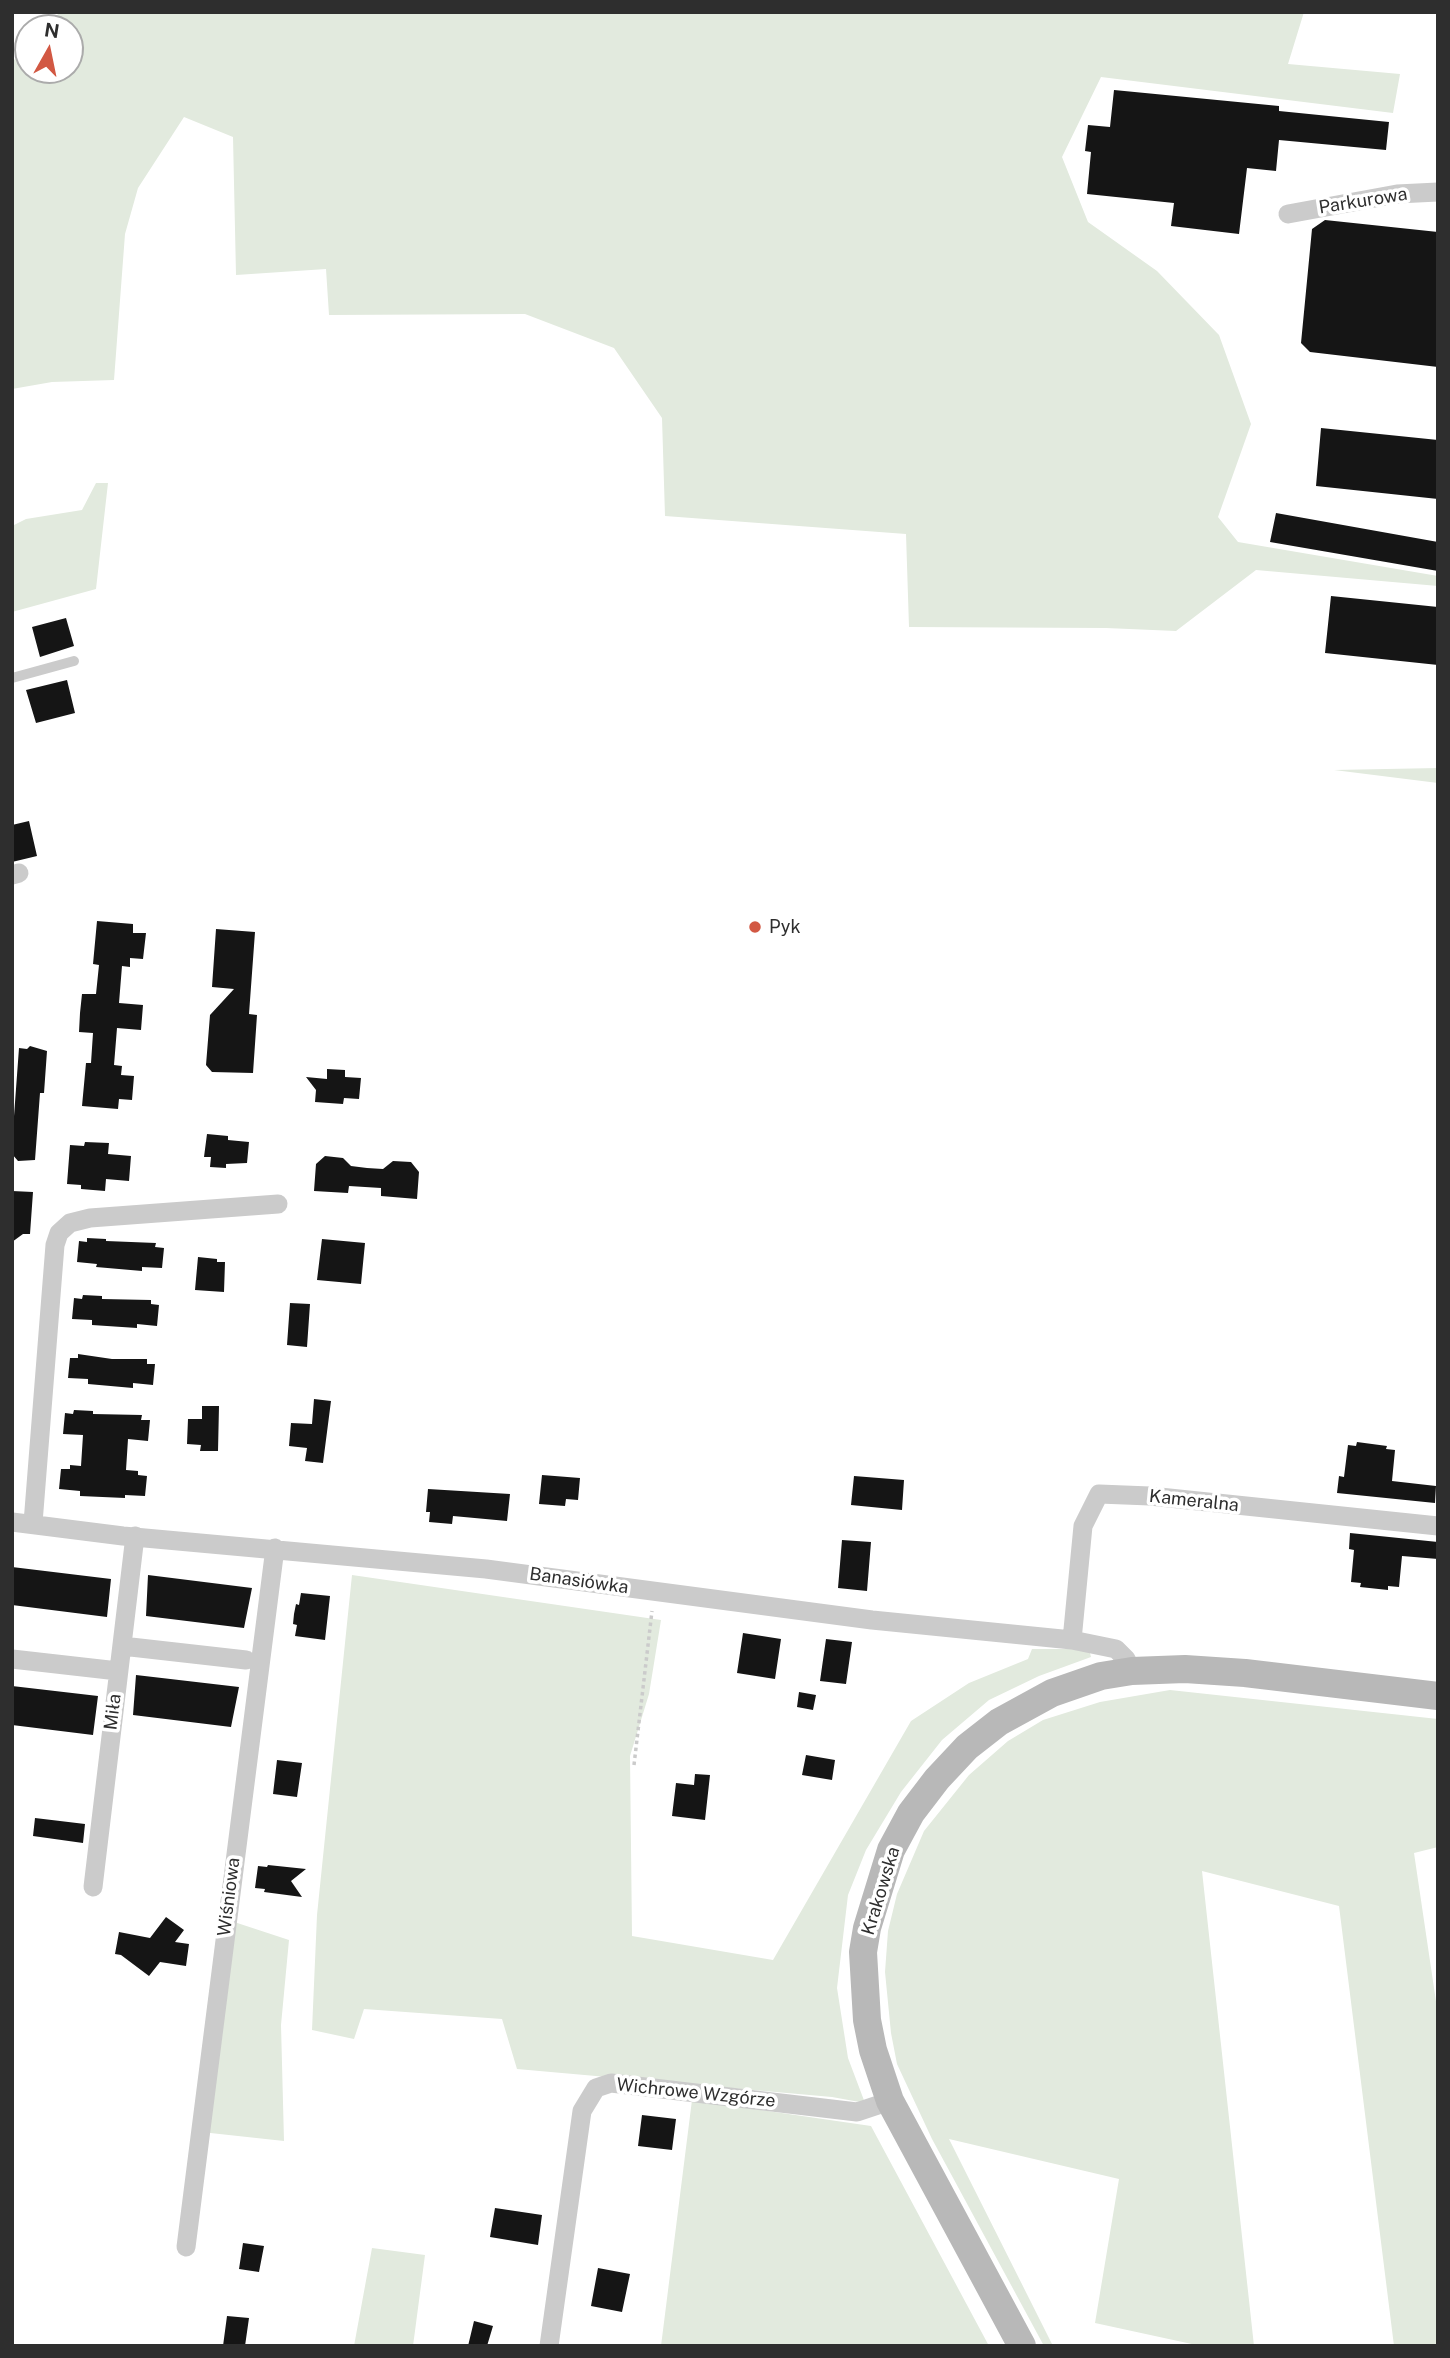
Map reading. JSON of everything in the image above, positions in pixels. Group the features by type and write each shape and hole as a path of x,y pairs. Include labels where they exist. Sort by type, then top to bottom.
{"main road":[{"name":"Krakowska","path":"1022,2346 890,2101 873,2050 867,2020 863,1952 882,1875 891,1850 911,1813 937,1779 967,1747 999,1722 1052,1693 1101,1676 1132,1671 1185,1669 1245,1673 1438,1696"}],"street":[{"name":"Parkurowa","path":"1288,214 1397,194 1438,192"},
{"path":"33,1523 55,1245 59,1233 69,1223 90,1218 278,1205"},
{"name":"Kameralna","path":"1072,1640 1083,1526 1099,1494 1150,1496 1438,1526"},
{"name":"Banasiówka","path":"12,1522 486,1569 872,1620 1072,1640 1116,1649 1126,1659 1132,1671"},
{"name":"Miła","path":"93,1887 135,1536"},
{"name":"Wiśniowa","path":"186,2247 275,1548"},
{"path":"122,1646 246,1660"},
{"path":"12,1659 118,1671"},
{"name":"Wichrowe Wzgórze","path":"549,2346 582,2111 596,2088 611,2083 857,2112 890,2101"}],"lane":[{"path":"12,678 74,661"}],"path":[{"path":"634,1765 654,1591"}],"shaded area":[{"path":"1304,12 1288,64 1400,74 1393,113 1101,77 1062,157 1088,222 1157,271 1219,335 1251,424 1218,517 1238,542 1438,576 1438,586 1256,570 1176,631 909,627 906,534 665,516 662,418 614,348 525,314 329,315 326,269 236,275 233,137 184,117 138,188 125,234 114,380 52,382 12,389 12,62 14,60 14,84 84,84 84,14 58,14"},
{"path":"96,483 108,483 96,589 12,612 12,526 26,519 82,510"},
{"path":"1438,768 1438,783 1334,770"},
{"path":"352,1575 661,1620 649,1694 630,1756 632,1936 773,1960 911,1721 969,1683 1028,1659 1032,1649 1089,1649 1091,1657 1039,1676 989,1700 942,1740 901,1792 866,1850 848,1895 837,1988 848,2058 865,2103 832,2097 517,2069 502,2019 364,2009 354,2039 312,2030 317,1915"},
{"path":"1170,1690 1438,1719 1438,1847 1414,1853 1438,2015 1438,2346 1394,2346 1339,1906 1202,1871 1254,2346 1201,2346 1095,2323 1119,2179 949,2139 1053,2346 1044,2346 932,2139 897,2064 885,1972 888,1931 897,1894 924,1831 969,1775 1008,1741 1043,1720 1100,1702"},
{"path":"219,1917 289,1940 281,2025 284,2141 192,2131"},
{"path":"692,2100 871,2126 989,2346 661,2346"},
{"path":"372,2248 425,2255 413,2346 354,2346"}],"building":[{"path":"1114,90 1279,106 1279,111 1389,122 1386,150 1279,140 1276,171 1247,168 1239,234 1171,226 1174,203 1087,194 1091,152 1085,151 1088,125 1110,127"},
{"path":"1325,220 1438,232 1438,367 1310,352 1301,343 1312,229"},
{"path":"1321,428 1438,440 1438,499 1316,486"},
{"path":"1276,513 1438,542 1438,571 1270,542"},
{"path":"1331,596 1438,607 1438,665 1325,653"},
{"path":"66,618 74,646 40,657 32,627"},
{"path":"67,680 75,713 36,723 26,690"},
{"path":"29,821 37,856 12,862 12,825"},
{"path":"97,921 133,924 133,933 146,933 143,959 130,958 130,967 122,966 119,1003 143,1005 141,1030 117,1028 114,1065 122,1066 121,1075 134,1076 132,1100 119,1099 118,1109 82,1106 86,1063 91,1063 93,1033 79,1032 80,1013 82,994 96,994 99,965 93,964"},
{"path":"216,929 255,932 249,1014 257,1015 253,1073 212,1072 206,1065 210,1015 234,989 212,987"},
{"path":"30,1046 47,1051 44,1093 40,1093 35,1160 18,1161 12,1154 12,1116 19,1048 27,1049"},
{"path":"327,1069 345,1070 345,1077 361,1078 359,1099 344,1098 343,1104 315,1102 316,1090 306,1077 327,1079"},
{"path":"207,1134 249,1142 247,1163 226,1164 226,1168 210,1167 211,1157 204,1157"},
{"path":"85,1142 109,1143 108,1154 131,1156 129,1181 106,1179 105,1191 81,1189 81,1185 67,1184 70,1145 84,1146"},
{"path":"325,1156 343,1158 351,1166 367,1168 383,1169 393,1161 411,1162 419,1172 417,1199 381,1196 381,1188 349,1186 348,1193 314,1191 316,1164"},
{"path":"12,1191 33,1192 30,1234 23,1234 12,1242"},
{"path":"87,1238 156,1243 155,1247 164,1248 162,1268 142,1267 142,1271 96,1267 97,1264 77,1262 79,1241 87,1242"},
{"path":"322,1239 365,1243 361,1284 317,1280"},
{"path":"198,1257 225,1262 224,1292 195,1290"},
{"path":"83,1295 102,1296 102,1299 151,1300 151,1304 159,1305 157,1326 137,1324 137,1328 92,1325 92,1320 72,1319 74,1298 82,1299"},
{"path":"290,1303 310,1304 307,1347 287,1345"},
{"path":"78,1354 112,1359 147,1359 147,1364 155,1364 153,1385 133,1383 133,1388 88,1384 88,1379 68,1378 70,1358 78,1358"},
{"path":"314,1399 331,1401 323,1463 305,1461 307,1448 289,1446 291,1423 312,1424"},
{"path":"202,1406 219,1406 218,1451 200,1451 201,1445 187,1444 188,1419 202,1419"},
{"path":"74,1410 93,1411 93,1414 142,1415 141,1420 150,1420 148,1441 128,1439 126,1470 138,1471 138,1475 147,1476 145,1496 80,1496 80,1491 59,1489 61,1469 70,1469 70,1465 81,1466 83,1435 63,1434 65,1413 73,1414"},
{"path":"1357,1442 1387,1446 1386,1449 1395,1450 1392,1481 1436,1486 1435,1503 1337,1493 1339,1476 1344,1477 1348,1445 1356,1446"},
{"path":"542,1475 580,1478 578,1500 566,1499 565,1506 539,1504"},
{"path":"854,1476 904,1480 902,1510 851,1505"},
{"path":"428,1489 510,1494 507,1521 453,1516 452,1524 429,1522 430,1512 426,1512"},
{"path":"1350,1533 1438,1542 1438,1559 1402,1556 1399,1587 1388,1586 1388,1590 1360,1587 1361,1583 1351,1582 1354,1550 1349,1549"},
{"path":"842,1540 871,1542 867,1591 838,1588"},
{"path":"12,1567 111,1579 107,1617 12,1605"},
{"path":"148,1575 252,1588 244,1628 146,1616"},
{"path":"301,1593 330,1596 325,1640 295,1636 297,1625 293,1624 294,1614"},
{"path":"743,1633 781,1639 775,1679 737,1673"},
{"path":"826,1639 852,1642 846,1684 820,1681"},
{"path":"136,1675 239,1687 231,1727 133,1715"},
{"path":"12,1686 98,1696 93,1735 12,1725"},
{"path":"799,1692 816,1695 813,1710 797,1707"},
{"path":"806,1755 835,1760 832,1780 802,1775"},
{"path":"277,1760 302,1763 297,1797 273,1794"},
{"path":"695,1774 710,1775 705,1820 672,1816 676,1783 694,1785"},
{"path":"35,1818 85,1824 83,1843 33,1836"},
{"path":"258,1866 306,1869 291,1881 302,1897 264,1892 265,1889 255,1888"},
{"path":"166,1917 184,1930 175,1942 189,1944 186,1966 160,1962 149,1976 121,1955 115,1954 119,1932 150,1938"},
{"path":"642,2115 676,2119 672,2150 638,2146"},
{"path":"495,2208 542,2215 538,2245 490,2237"},
{"path":"243,2243 264,2246 259,2272 239,2269"},
{"path":"598,2268 630,2274 622,2312 591,2306"},
{"path":"227,2316 249,2318 245,2346 223,2346"},
{"path":"474,2321 493,2326 487,2346 468,2346"}],"place":[{"name":"Pyk","path":"755,927"}]}
